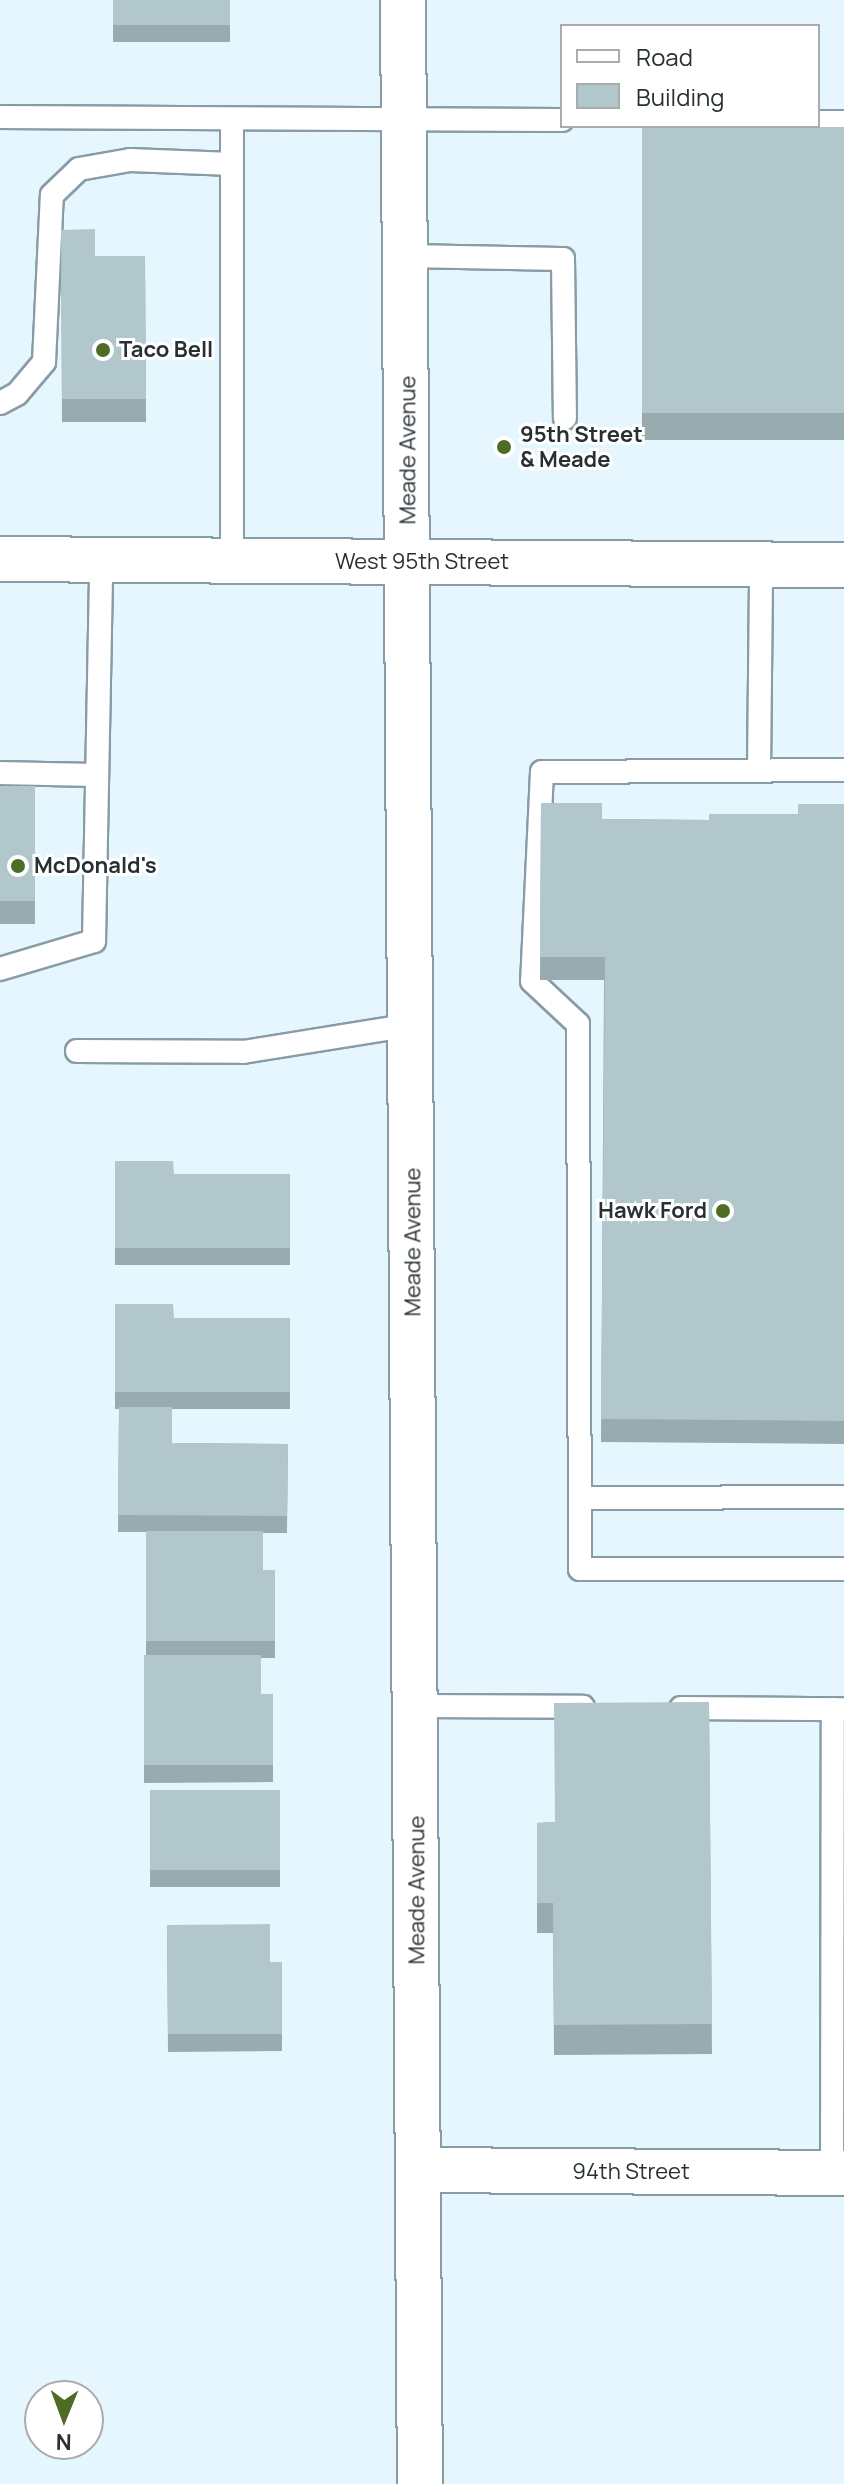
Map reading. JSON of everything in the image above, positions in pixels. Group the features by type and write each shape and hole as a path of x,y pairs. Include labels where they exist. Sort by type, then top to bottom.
{"street":[{"name":"Meade Avenue","path":"403,0 420,2484"},
{"name":"West 95th Street","path":"0,559 844,565"},
{"name":"94th Street","path":"419,2170 838,2173"}],"lane":[{"path":"0,117 560,120"},
{"path":"232,119 232,561"},
{"path":"820,122 844,122"},
{"path":"0,403 17,394 44,362 52,195 79,169 130,160 232,164"},
{"path":"406,256 563,259 565,418"},
{"path":"0,969 94,941 101,560"},
{"path":"759,771 761,565"},
{"path":"844,770 542,772 532,981 578,1024 580,1569 844,1569"},
{"path":"0,773 97,775"},
{"path":"77,1051 243,1052 412,1025"},
{"path":"580,1498 844,1497"},
{"path":"416,1706 601,1707"},
{"path":"663,1708 838,1709 838,2173"}],"building":[{"path":"113,0 230,0 230,25 113,25"},
{"path":"844,127 844,413 642,413 642,128"},
{"name":"Taco Bell","path":"95,229 95,256 145,256 146,399 62,399 61,230"},
{"name":"McDonald's","path":"0,786 35,786 35,901 0,901"},
{"name":"Hawk Ford","path":"541,803 602,803 602,819 709,820 709,814 798,814 798,804 844,804 844,1421 601,1419 605,957 540,957"},
{"path":"115,1161 173,1161 174,1174 290,1174 290,1248 115,1248"},
{"path":"115,1304 173,1304 174,1318 290,1318 290,1392 115,1392"},
{"path":"119,1407 172,1407 172,1443 288,1444 287,1516 118,1515"},
{"path":"146,1531 263,1531 263,1570 275,1570 275,1641 146,1641"},
{"path":"144,1655 261,1655 261,1694 273,1694 273,1765 144,1765"},
{"path":"709,1702 712,2024 554,2025 553,1903 537,1903 537,1823 555,1822 554,1703"},
{"path":"150,1790 280,1790 280,1870 150,1870"},
{"path":"270,1924 270,1962 282,1962 282,2034 168,2034 167,1925"}],"place":[{"name":"Taco Bell","path":"103,350"},
{"name":"95th Street & Meade","path":"504,447"},
{"name":"McDonald's","path":"18,866"},
{"name":"Hawk Ford","path":"723,1211"}]}
